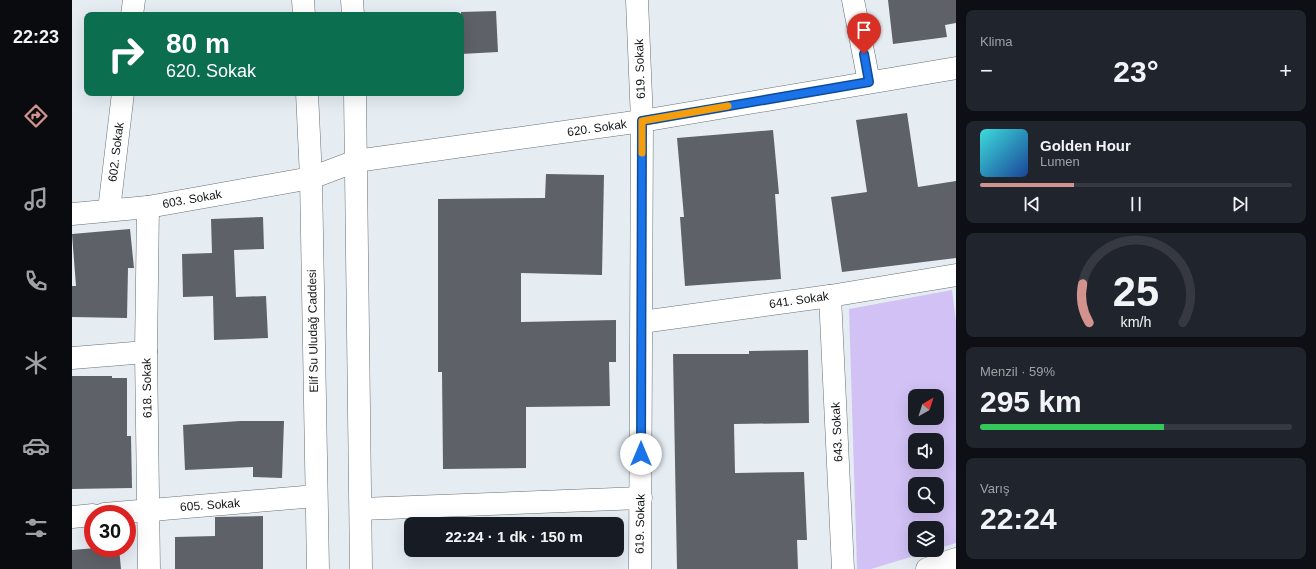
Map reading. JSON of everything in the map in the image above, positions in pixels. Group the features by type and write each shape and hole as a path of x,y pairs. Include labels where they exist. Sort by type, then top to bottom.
{"street":[{"path":"132,12 134,0"},
{"path":"303,0 304,12"},
{"path":"352,0 353,12"},
{"name":"619. Sokak","path":"638,0 642,121 640,569"},
{"path":"853,0 869,82"},
{"name":"620. Sokak","path":"311,178 356,161 642,121 956,68"},
{"name":"602. Sokak","path":"109,210 123,96"},
{"name":"Elif Su Uludağ Caddesi","path":"307,96 311,178 318,569"},
{"path":"355,96 361,569"},
{"name":"603. Sokak","path":"72,214 148,207 311,178"},
{"name":"618. Sokak","path":"148,207 146,352 149,569"},
{"name":"641. Sokak","path":"642,322 830,296 956,275"},
{"name":"643. Sokak","path":"830,296 843,569"},
{"path":"72,358 146,352"},
{"name":"605. Sokak","path":"136,510 316,496"},
{"path":"361,509 641,498"},
{"path":"72,517 84,516"},
{"path":"927,569 956,559"}],"shaded area":[{"path":"952,290 956,322 956,543 944,547 944,521 908,521 908,557 911,557 871,569 857,569 849,309"}],"building":[{"path":"888,0 956,0 956,23 945,25 947,37 893,44"},
{"path":"496,11 498,52 464,54 464,12 461,12"},
{"path":"907,113 918,187 956,181 956,258 842,272 831,197 867,192 856,120"},
{"path":"773,130 779,194 775,194 781,279 685,286 680,217 684,217 677,138"},
{"path":"546,174 604,175 602,275 521,273 521,322 616,320 616,362 609,362 610,406 526,407 526,468 443,469 442,372 438,372 438,199 545,198"},
{"path":"263,217 264,249 234,250 236,297 266,296 268,338 214,340 213,296 183,297 182,254 212,253 211,219"},
{"path":"130,229 134,268 128,268 127,318 72,317 72,286 76,286 72,234"},
{"path":"808,350 809,423 734,424 735,473 804,472 807,540 797,540 798,569 677,569 673,354 749,354 749,351"},
{"path":"72,376 112,376 112,378 127,378 127,436 131,436 132,488 72,489"},
{"path":"240,421 284,421 282,478 253,477 253,467 185,470 183,425"},
{"path":"263,516 263,569 175,569 175,537 215,536 215,517"},
{"path":"84,549 84,557 120,557 121,569 72,569 72,550"}],"slow traffic":[{"path":"642,153 642,121 728,106"}],"route":[{"path":"641,454 642,121 869,82 864,54"}]}
